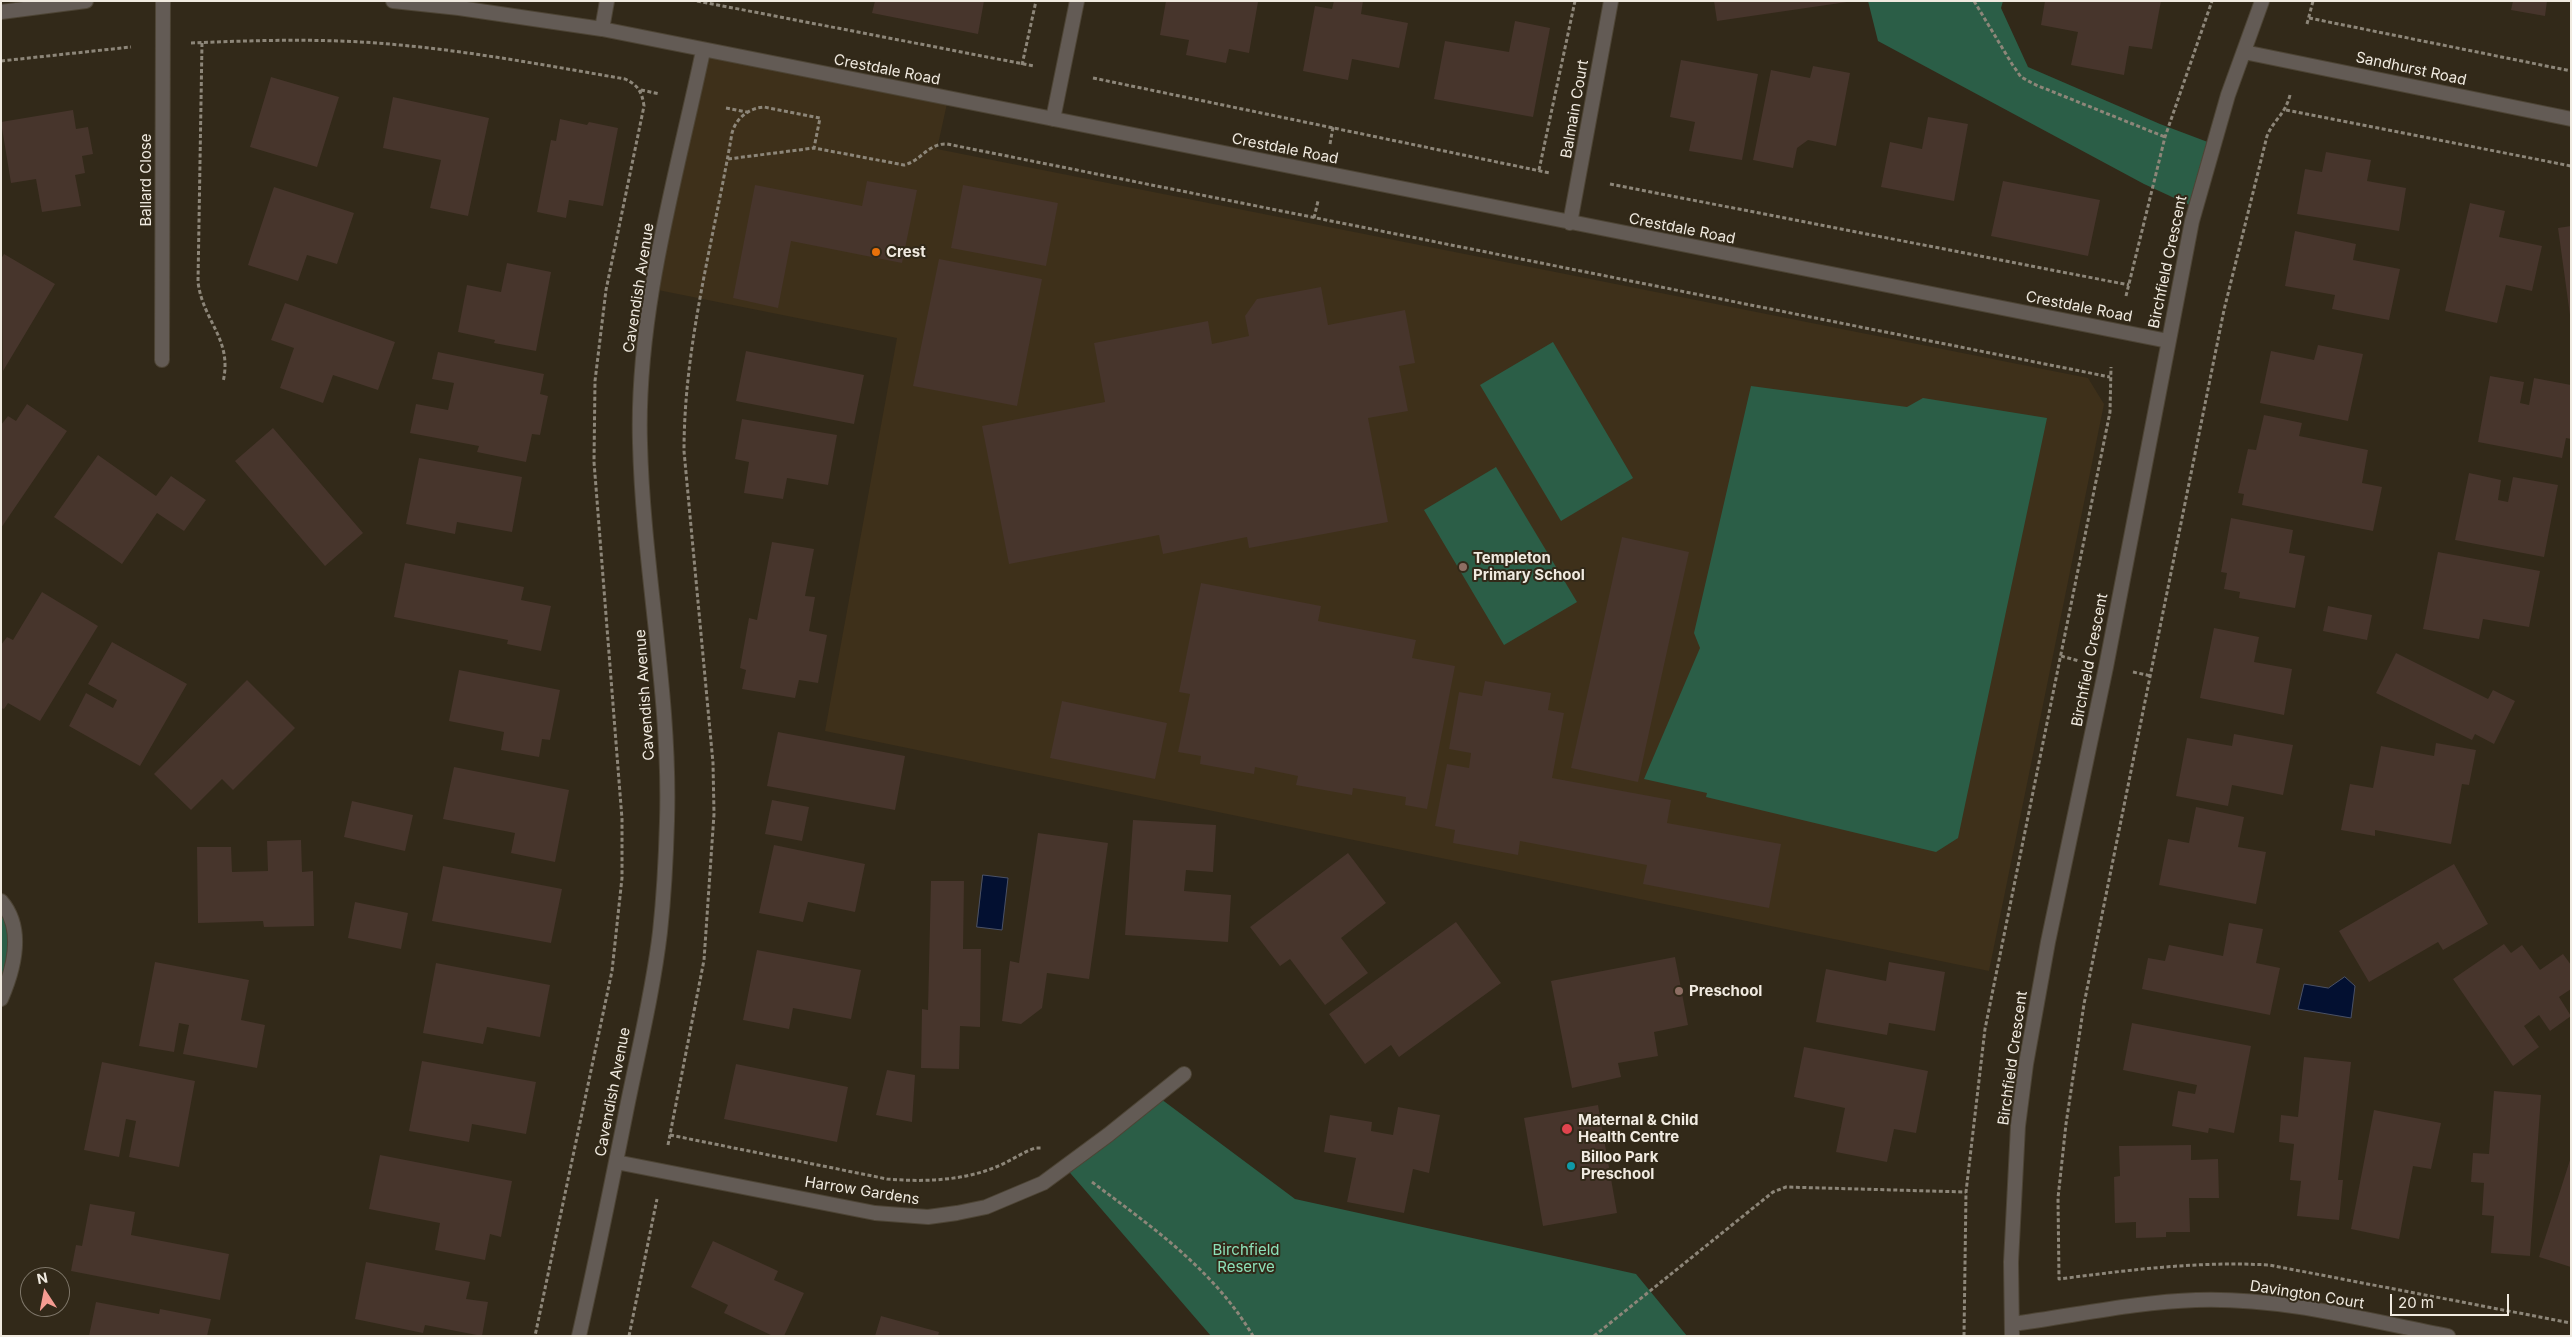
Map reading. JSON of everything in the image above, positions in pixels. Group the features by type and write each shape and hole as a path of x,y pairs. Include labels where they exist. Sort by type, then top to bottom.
{"street":[{"path":"1,12 86,1"},
{"name":"Ballard Close","path":"162,360 163,1"},
{"name":"Crestdale Road","path":"393,1 459,8 602,29 2168,341"},
{"path":"602,29 607,1"},
{"path":"1052,119 1077,1"},
{"name":"Balmain Court","path":"1570,223 1611,1"},
{"name":"Birchfield Crescent","path":"2012,1330 2011,1262 2018,1126 2026,1064 2048,942 2106,667 2192,221 2228,95 2262,1"},
{"name":"Cavendish Avenue","path":"579,1336 654,973 660,932 667,820 666,751 642,492 640,442 641,387 654,278 703,50"},
{"name":"Sandhurst Road","path":"2244,52 2571,119"},
{"path":"1,901 15,933 15,952 9,978 1,999"},
{"name":"Harrow Gardens","path":"616,1162 875,1213 903,1217 947,1215 986,1207 1042,1183 1108,1135 1184,1074"},
{"name":"Davington Court","path":"2012,1330 2154,1304 2196,1300 2287,1305 2448,1336"}],"path":[{"path":"697,1 1034,66"},
{"path":"1022,65 1036,1"},
{"path":"1539,170 1575,1"},
{"path":"1974,1 2021,77 2036,85 2166,137"},
{"path":"2126,296 2166,137 2212,1"},
{"path":"2308,24 2313,1"},
{"path":"2309,18 2571,71"},
{"path":"189,44 342,41 400,45 518,60 625,79 640,90 660,94"},
{"path":"202,43 198,282 200,296 226,353 227,366 223,382"},
{"path":"1,61 131,47"},
{"path":"1093,78 1550,173"},
{"path":"535,1336 593,1068 618,929 622,878 622,819 594,462 594,416 596,372 606,290 644,106 640,90"},
{"path":"2059,1279 2058,1198 2066,1124 2084,1004 2234,266 2266,136 2286,110 2290,95"},
{"path":"726,108 748,112"},
{"path":"814,148 820,118 756,108 737,121 734,128 689,357 684,411 684,451 713,763 714,814 704,960 670,1135 887,1179 913,1181 969,1176 995,1168 1035,1148 1042,1148 1048,1152"},
{"path":"2286,110 2571,166"},
{"path":"1330,144 1333,127"},
{"path":"728,159 814,148 904,165 914,161 931,147 947,144 2110,377"},
{"path":"1610,184 2129,285"},
{"path":"1314,218 1318,201"},
{"path":"1964,1336 1966,1192 1976,1091 1986,1020 2110,412 2110,377 2112,367"},
{"path":"2061,656 2082,661"},
{"path":"2133,672 2152,676"},
{"path":"1084,1176 1174,1244 1213,1281 1240,1314 1253,1336"},
{"path":"1594,1336 1773,1192 1786,1187 1966,1192"},
{"path":"629,1336 658,1194"}],"shaded area":[{"name":"Templeton Primary School","path":"703,51 948,99 937,149 2088,378 2104,404 1989,971 825,731 897,338 653,289"}],"green space":[{"path":"1868,1 2003,1 2001,8 2028,67 2160,124 2213,144 2196,208 2144,184 1878,41"},
{"path":"1553,342 1633,478 1561,521 1480,385"},
{"path":"1751,386 1907,407 1923,398 2047,418 1958,838 1936,852 1706,797 1707,793 1644,779 1700,648 1694,633"},
{"path":"1496,467 1577,602 1504,645 1424,510"},
{"path":"1,901 15,933 1,999"},
{"name":"Birchfield Reserve","path":"1157,1096 1295,1199 1636,1274 1687,1336 1211,1336 1065,1167"}],"water":[{"path":"983,875 1008,878 1002,930 977,927"},
{"path":"2345,977 2355,986 2351,1018 2298,1009 2304,984 2328,988"}],"building":[{"path":"875,1 984,1 978,34 872,13"},
{"path":"1166,1 1258,2 1249,53 1229,49 1226,63 1186,55 1189,40 1160,35"},
{"path":"1334,1 1363,1 1361,14 1408,23 1399,68 1352,59 1348,80 1303,71 1315,6 1332,9"},
{"path":"1714,1 1847,1 1847,2 1717,21"},
{"path":"2045,1 2161,1 2152,49 2129,46 2124,75 2071,65 2078,32 2041,25"},
{"path":"2513,1 2547,1 2545,16 2511,10"},
{"path":"1515,21 1550,28 1533,117 1434,99 1445,41 1509,52"},
{"path":"1681,60 1758,74 1742,160 1689,151 1695,122 1670,117"},
{"path":"1813,66 1850,73 1836,146 1808,140 1797,148 1793,168 1753,160 1771,70 1810,78"},
{"path":"271,77 339,97 317,167 250,147"},
{"path":"393,97 489,118 468,216 430,208 441,160 383,148"},
{"path":"73,110 76,129 88,127 93,154 82,156 85,173 75,175 81,206 42,212 36,179 11,183 1,122"},
{"path":"1928,117 1968,124 1954,201 1881,187 1890,142 1922,149"},
{"path":"560,119 587,125 589,122 618,128 603,206 569,200 566,218 537,212 551,140 556,141"},
{"path":"2326,152 2371,160 2367,181 2406,188 2399,231 2297,214 2305,169 2322,172"},
{"name":"Crest","path":"867,181 917,190 902,263 791,241 778,308 733,298 755,185 862,206"},
{"path":"2003,181 2100,200 2088,256 1991,236"},
{"path":"963,185 1058,203 1046,266 951,248"},
{"path":"274,187 354,213 337,264 307,255 298,281 248,265"},
{"path":"2470,203 2505,211 2499,237 2542,246 2532,291 2506,285 2497,323 2445,311"},
{"path":"2571,226 2571,315 2570,315 2558,228"},
{"path":"2295,231 2356,244 2353,260 2400,269 2389,320 2332,309 2335,295 2285,286"},
{"path":"4,254 55,284 3,371 1,259"},
{"path":"939,259 1042,279 1017,406 913,386"},
{"path":"507,263 551,272 536,351 494,343 495,340 458,332 467,285 501,292"},
{"path":"1321,287 1328,325 1405,310 1415,363 1399,366 1408,411 1368,418 1388,522 1249,548 1247,537 1163,554 1159,535 1009,564 982,426 1105,402 1094,343 1208,321 1212,344 1249,336 1245,316 1257,299"},
{"path":"285,303 395,342 378,390 333,375 323,403 280,388 294,348 271,340"},
{"path":"2318,345 2363,354 2348,421 2260,403 2271,351 2314,360"},
{"path":"746,351 864,375 854,424 736,401"},
{"path":"438,352 544,374 540,394 548,396 540,435 532,434 526,462 477,452 479,446 410,433 416,404 448,410 454,383 432,379"},
{"path":"2490,376 2524,382 2520,403 2529,405 2534,378 2571,385 2571,439 2566,438 2562,458 2478,442"},
{"path":"27,404 67,431 1,528 1,425 8,416 16,421"},
{"path":"2264,415 2302,423 2299,436 2368,450 2362,483 2382,487 2373,531 2242,505 2244,494 2238,493 2248,449 2256,450"},
{"path":"742,419 837,435 828,485 787,478 783,499 744,493 749,462 735,459"},
{"path":"273,428 363,533 325,566 235,461"},
{"path":"98,455 156,496 171,476 206,500 184,531 157,513 122,564 54,517"},
{"path":"419,458 522,477 512,532 457,522 455,534 406,524"},
{"path":"2469,473 2501,480 2498,500 2508,502 2513,477 2558,485 2544,557 2455,540"},
{"path":"2231,518 2293,530 2289,553 2305,556 2295,608 2239,598 2240,592 2224,589 2227,573 2221,572"},
{"path":"1622,537 1689,552 1638,782 1571,768"},
{"path":"772,542 814,549 805,596 815,597 809,631 827,635 818,683 799,680 795,698 742,689 746,670 740,668 749,618 757,620"},
{"path":"2438,552 2540,571 2529,627 2483,619 2479,639 2423,629"},
{"path":"405,563 524,587 521,600 551,606 541,651 507,644 508,640 394,617"},
{"path":"1201,583 1321,606 1318,621 1416,640 1412,658 1455,666 1427,809 1405,805 1406,797 1353,788 1352,795 1296,785 1298,776 1255,767 1254,774 1200,764 1201,756 1178,752 1190,694 1179,692"},
{"path":"42,592 98,626 40,721 8,703 4,709 1,708 1,645 7,637 13,640"},
{"path":"2328,606 2372,615 2367,640 2323,631"},
{"path":"2214,628 2259,637 2254,662 2292,669 2284,715 2200,698"},
{"path":"112,642 187,684 140,766 69,726 86,693 113,708 117,700 88,684"},
{"path":"2396,653 2488,699 2493,690 2515,701 2494,744 2475,734 2472,740 2376,693"},
{"path":"459,670 560,690 550,740 542,739 539,757 501,750 504,732 449,721"},
{"path":"247,680 295,728 233,790 222,779 191,810 154,774"},
{"path":"1485,681 1551,693 1548,710 1564,713 1552,778 1671,800 1667,823 1781,844 1769,908 1643,884 1647,865 1520,841 1518,855 1453,843 1455,830 1435,826 1447,764 1469,768 1471,753 1449,749 1459,692 1482,696"},
{"path":"1062,701 1167,723 1155,779 1050,758"},
{"path":"778,732 905,756 895,810 767,786"},
{"path":"2234,734 2293,745 2283,795 2232,785 2228,806 2176,796 2187,738 2232,746"},
{"path":"2436,743 2476,750 2469,785 2462,784 2451,844 2375,830 2375,836 2341,830 2350,784 2373,788 2381,746 2434,756"},
{"path":"454,767 569,790 555,862 511,853 515,833 443,819"},
{"path":"772,800 809,807 802,841 765,834"},
{"path":"352,801 413,815 405,851 344,837"},
{"path":"2196,807 2244,817 2238,847 2266,852 2256,904 2159,885 2168,839 2189,843"},
{"path":"1133,820 1216,825 1213,872 1186,870 1184,891 1231,895 1228,942 1125,935"},
{"path":"1038,833 1108,843 1089,979 1047,973 1042,1008 1021,1024 1002,1021 1010,961 1019,963"},
{"path":"301,840 302,872 313,871 314,926 264,927 263,921 198,923 197,847 231,847 232,872 268,871 267,841"},
{"path":"774,845 865,864 855,912 808,902 803,922 759,913"},
{"path":"1348,853 1386,903 1341,938 1368,973 1325,1005 1290,959 1280,966 1250,927"},
{"path":"2454,864 2488,924 2443,950 2438,942 2369,982 2339,931"},
{"path":"443,866 562,889 551,943 432,921"},
{"path":"931,881 964,881 963,949 981,949 980,1027 960,1026 959,1069 921,1068 922,1009 928,1010"},
{"path":"355,902 408,913 401,949 348,938"},
{"path":"1456,922 1501,983 1399,1057 1391,1045 1365,1064 1329,1014"},
{"path":"2229,923 2263,929 2256,963 2280,968 2270,1015 2142,989 2148,958 2165,961 2169,945 2223,956"},
{"path":"2504,944 2511,953 2522,945 2540,970 2563,954 2571,965 2571,989 2559,997 2571,1016 2550,1031 2539,1015 2524,1026 2539,1047 2513,1066 2453,979"},
{"path":"757,950 861,970 851,1019 793,1008 789,1029 743,1020"},
{"path":"1675,957 1688,1025 1654,1032 1658,1056 1618,1063 1621,1077 1572,1088 1551,981"},
{"path":"155,962 249,980 241,1020 265,1025 257,1068 183,1054 189,1025 179,1023 174,1052 139,1046"},
{"path":"1889,962 1945,972 1935,1031 1889,1023 1887,1035 1816,1022 1826,969 1886,981"},
{"path":"436,963 550,985 540,1037 487,1027 483,1044 423,1033"},
{"path":"2132,1023 2251,1046 2234,1133 2209,1128 2208,1133 2172,1126 2178,1091 2195,1094 2197,1085 2123,1070"},
{"path":"1804,1047 1928,1071 1916,1133 1894,1129 1887,1162 1836,1152 1845,1108 1794,1097"},
{"path":"2304,1057 2351,1062 2338,1180 2343,1180 2339,1220 2297,1216 2301,1181 2290,1180 2294,1144 2279,1142 2281,1115 2298,1117"},
{"path":"422,1061 536,1082 526,1134 472,1124 469,1142 409,1131"},
{"path":"102,1062 195,1081 179,1167 129,1157 136,1121 126,1119 119,1157 84,1150"},
{"path":"736,1064 848,1087 837,1142 724,1119"},
{"path":"887,1070 915,1075 912,1122 876,1115"},
{"path":"2494,1091 2541,1095 2530,1256 2491,1253 2494,1216 2482,1215 2484,1183 2471,1182 2473,1153 2489,1154"},
{"name":"Billoo Park Preschool","path":"1598,1105 1617,1213 1543,1226 1524,1118"},
{"path":"1398,1107 1440,1115 1429,1173 1413,1169 1404,1213 1347,1202 1356,1158 1324,1152 1330,1115 1372,1122 1371,1131 1393,1135"},
{"path":"2374,1110 2441,1123 2431,1169 2413,1166 2399,1239 2351,1229"},
{"path":"2191,1145 2191,1160 2218,1159 2219,1198 2189,1198 2190,1232 2166,1232 2166,1237 2136,1238 2136,1222 2115,1223 2114,1177 2120,1176 2119,1146"},
{"path":"380,1155 512,1181 501,1237 490,1234 485,1260 435,1250 440,1223 369,1209"},
{"path":"2571,1157 2571,1267 2539,1257"},
{"path":"90,1204 135,1212 131,1235 229,1254 220,1300 71,1271 76,1245 82,1246"},
{"path":"713,1241 778,1271 774,1280 804,1293 784,1336 773,1336 724,1313 728,1305 691,1287"},
{"path":"366,1262 470,1282 466,1299 488,1302 482,1336 425,1325 423,1333 355,1319"},
{"path":"96,1302 159,1314 160,1309 211,1319 207,1336 89,1336"},
{"path":"881,1316 939,1332 938,1336 875,1336"}],"place":[{"name":"Crest","path":"876,252"},
{"name":"Templeton Primary School","path":"1463,567"},
{"name":"Preschool","path":"1679,991"},
{"name":"Maternal & Child Health Centre","path":"1567,1129"},
{"name":"Billoo Park Preschool","path":"1571,1166"}]}
